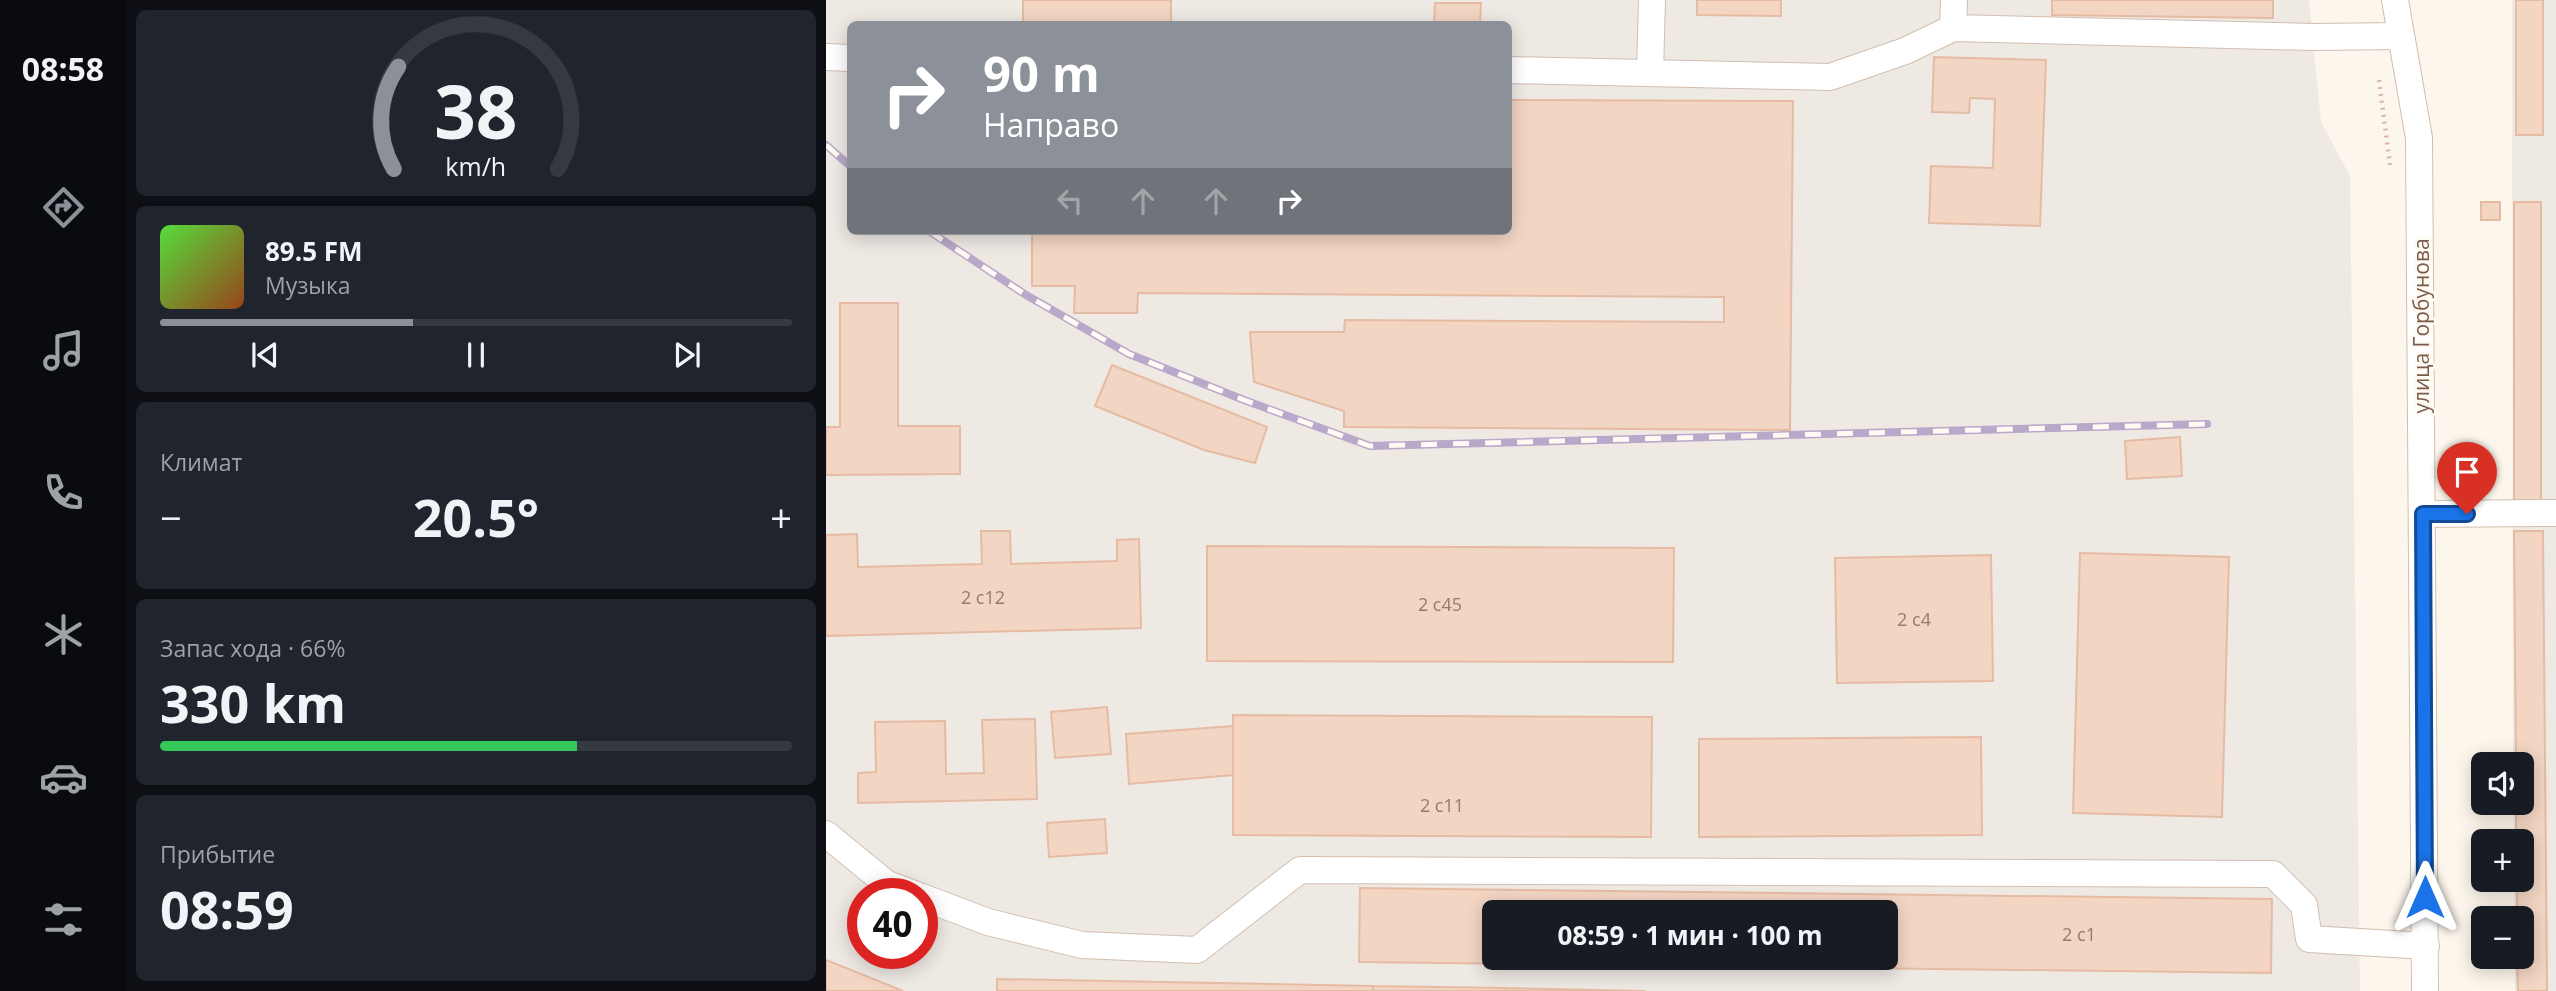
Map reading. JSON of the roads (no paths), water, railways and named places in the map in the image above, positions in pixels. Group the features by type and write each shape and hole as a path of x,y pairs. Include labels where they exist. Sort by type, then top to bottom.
{"street":[{"path":"1650,73 1652,0"},
{"path":"1953,28 1954,0"},
{"name":"улица Горбунова","path":"2395,0 2419,138 2425,991"},
{"path":"1512,70 1830,77 1905,51 1953,28 2313,37 2401,36"},
{"path":"826,57 847,58"},
{"path":"2423,514 2556,513"},
{"path":"826,834 880,878"},
{"path":"938,903 988,922 1082,945 1198,950 1300,870 2273,874 2304,905 2309,939 2426,946"}],"railway":[{"path":"826,145 847,163"},
{"path":"935,235 1026,295 1129,354 1370,446 2207,424"}]}
